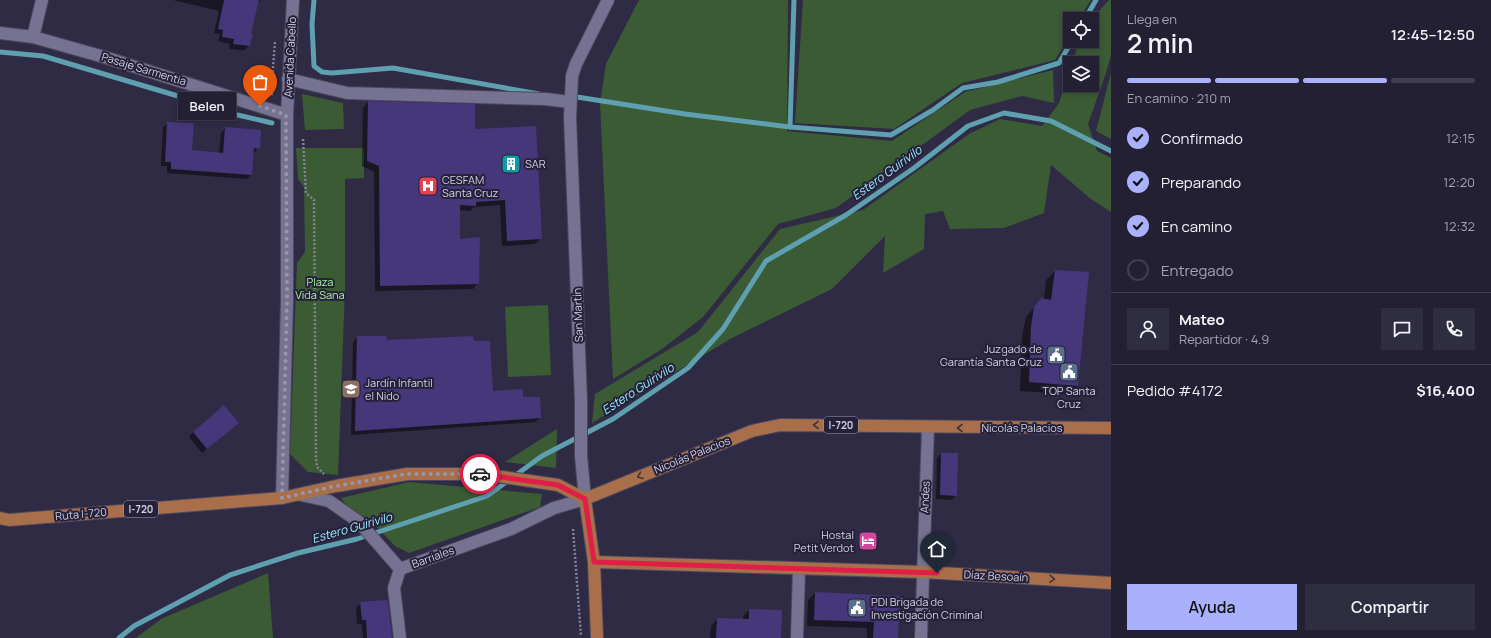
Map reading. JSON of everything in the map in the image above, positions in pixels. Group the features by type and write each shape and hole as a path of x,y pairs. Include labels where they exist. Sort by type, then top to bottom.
{"main road":[{"name":"Nicolás Palacios","path":"585,499 752,431 780,425 928,428 1111,428"},
{"name":"I-720","path":"282,498 336,486 406,474 482,474 558,485 585,499"},
{"name":"Ruta I-720","path":"0,518 9,520 282,498"},
{"name":"San Martín","path":"585,499 594,562 597,638"},
{"name":"Díaz Besoaín","path":"594,562 922,572 1111,583"}],"street":[{"path":"33,37 42,0"},
{"name":"Avenida Cabello","path":"282,498 287,301 286,115 293,0"},
{"name":"San Martín","path":"585,499 581,456 581,401 570,102 572,76 576,64 608,0"},
{"name":"Pasaje Sarmentia","path":"0,33 33,37 206,88 286,115"},
{"path":"288,79 347,93 529,98 570,102"},
{"name":"Andes","path":"921,638 928,428"},
{"name":"Barriales","path":"301,495 329,501 359,522 400,569 511,529 554,508 585,499"},
{"path":"400,569 394,588 400,638"},
{"path":"797,638 799,569"}],"path":[{"path":"275,39 271,94 287,98"},
{"path":"302,133 306,193 314,200 316,458 317,467 336,486"},
{"path":"573,528 581,638"}],"green space":[{"path":"639,0 788,0 787,131 892,141 965,92 1053,70 1054,103 1022,96 970,110 836,208 778,224 703,317 662,349 613,379 600,103 606,64"},
{"path":"803,0 1091,0 1083,12 1063,12 1063,47 1055,60 962,83 894,129 795,123"},
{"path":"1109,0 1111,0 1111,55 1106,73 1088,124 1097,151 1111,158 1111,212 1091,199 1051,165 1044,213 1004,228 950,229 943,211 925,214 924,249 883,273 885,236 832,289 730,339 592,423 595,394 698,332 780,229 863,210 969,134 1000,119 1042,126 1059,103 1063,91 1099,92 1099,56 1074,56 1077,48 1099,48 1098,12"},
{"path":"1111,73 1111,139 1096,131"},
{"path":"302,94 343,103 344,129 305,130"},
{"name":"Plaza Vida Sana","path":"296,148 364,148 364,178 345,179 345,288 338,475 308,472 290,454 297,263 305,252 304,187 298,179"},
{"path":"548,305 551,375 508,377 505,307"},
{"path":"557,429 556,468 505,462"},
{"path":"409,482 542,494 540,507 409,553 395,546 368,518 350,510 341,498"},
{"path":"268,573 273,638 136,638 161,619"}],"building":[{"path":"224,0 259,0 251,33 253,33 250,46 233,44 234,39 222,37 223,30 218,29"},
{"name":"CESFAM Santa Cruz","path":"368,101 475,104 475,129 536,126 542,239 507,241 505,200 476,202 476,206 460,205 460,239 480,237 479,284 380,286 379,166 367,161"},
{"path":"167,122 194,123 192,150 223,153 225,127 261,130 260,149 254,148 252,175 171,169 171,162 165,162"},
{"name":"Juzgado de Garantía Santa Cruz","path":"1055,270 1089,272 1078,386 1029,382 1031,326 1034,307 1041,298 1051,300"},
{"path":"357,336 386,336 387,340 473,336 474,341 490,341 493,391 523,389 523,397 540,397 541,418 355,431"},
{"path":"224,405 239,423 207,449 193,432"},
{"path":"941,453 958,453 957,496 940,495"},
{"name":"PDI Brigada de Investigación Criminal","path":"815,592 900,596 898,638 873,638 874,622 814,620"},
{"path":"386,600 388,602 392,638 367,638 366,620 362,620 360,602"},
{"path":"749,609 782,610 781,638 716,638 717,618 749,619"}],"waterway":[{"path":"314,0 312,24 314,66 322,72 332,73 393,68 539,94"},
{"path":"790,127 794,0"},
{"path":"1089,12 1096,0"},
{"path":"577,97 685,114 790,127 891,135 933,110 963,88 998,82 1059,63 1068,48"},
{"path":"0,52 43,56 188,99 212,109 272,123"},
{"name":"Estero Guirivilo","path":"119,638 134,626 230,575 298,553 357,539 487,496 542,456 613,419 688,368 723,329 766,261 846,215 914,168 968,126 1004,113 1051,121 1111,151"}],"way so far":[{"path":"260,106 286,115 287,301 282,498 336,486 406,474 480,474"}],"place":[{"name":"Belen","path":"260,106"},
{"name":"SAR","path":"511,164"},
{"name":"CESFAM Santa Cruz","path":"428,186"},
{"name":"Juzgado de Garantía Santa Cruz","path":"1056,355"},
{"name":"TOP Santa Cruz","path":"1069,372"},
{"name":"Jardín Infantil el Nido","path":"351,389"},
{"name":"Hostal Petit Verdot","path":"868,541"},
{"name":"PDI Brigada de Investigación Criminal","path":"857,608"}],"route":[{"path":"480,474 558,485 585,499 594,562 937,573"}]}
